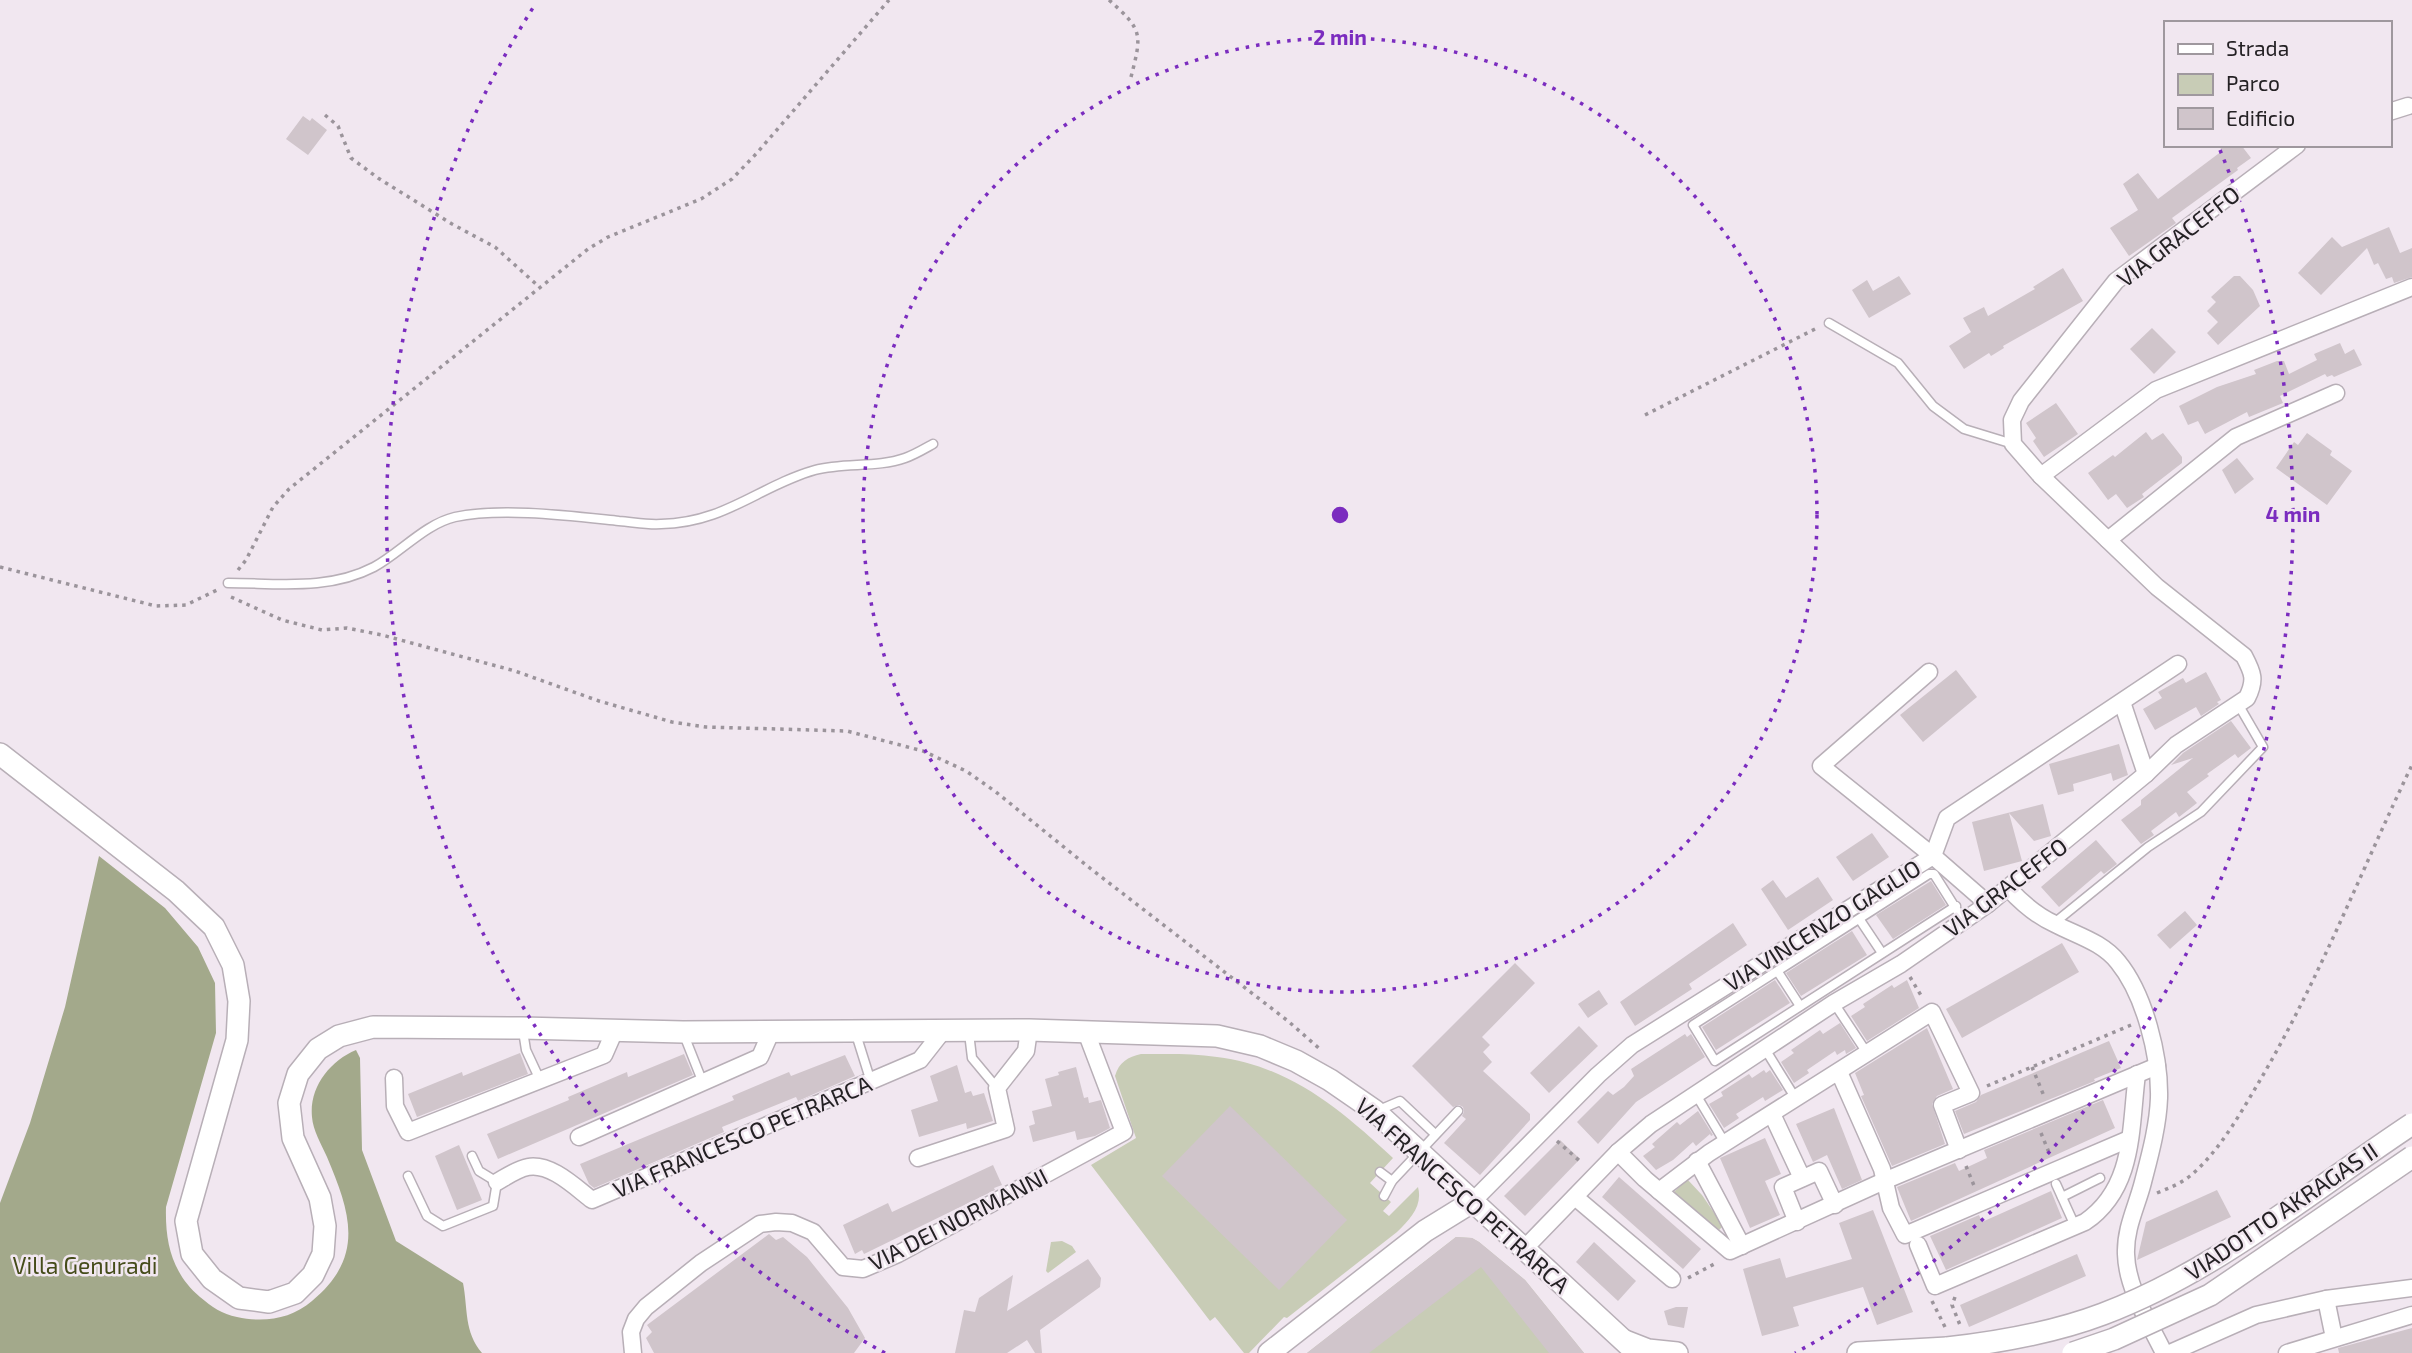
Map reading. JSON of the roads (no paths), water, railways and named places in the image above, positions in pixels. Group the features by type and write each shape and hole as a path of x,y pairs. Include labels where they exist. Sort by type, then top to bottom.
{"main road":[{"name":"VIA FRANCESCO PETRARCA","path":"0,754 176,891 214,927 233,965 239,1001 237,1040 186,1221 192,1254 212,1279 239,1298 269,1302 295,1293 313,1275 323,1254 325,1226 320,1198 293,1138 289,1103 299,1074 318,1049 339,1036 373,1027 683,1032 1086,1032 1228,1038 1260,1046 1318,1073 1375,1111 1630,1347"},
{"name":"VIADOTTO AKRAGAS II","path":"1858,1353 1945,1338 2006,1341 2103,1315 2190,1274 2412,1124"},
{"name":"VIADOTTO AKRAGAS II","path":"2073,1353 2136,1330 2210,1295 2412,1157"},
{"path":"1269,1353 1425,1231 1472,1202"},
{"path":"1630,1347 1677,1353"}],"street":[{"path":"2391,111 2408,106"},
{"name":"VIA GRACEFFO","path":"2013,444 2012,420 2021,401 2116,281 2294,147"},
{"path":"2041,476 2156,390 2412,286"},
{"path":"2108,540 2236,437 2336,393"},
{"path":"2013,444 2041,476 2157,587 2244,656 2252,670 2253,685 2247,698 2238,704"},
{"name":"VIA VINCENZO GAGLIO","path":"1472,1202 1598,1074 1632,1045 1933,856 1947,818 2178,664"},
{"path":"1929,672 1821,766 1988,904"},
{"path":"2122,702 2146,774"},
{"name":"VIA GRACEFFO","path":"1524,1249 1618,1152 1651,1124 1834,1003 1901,964 1959,913 1988,904 2146,774 2176,744 2238,704"},
{"path":"2008,889 2037,914 2093,941 2117,960 2133,985 2146,1018 2157,1066 2159,1099 2151,1151 2126,1238 2127,1269 2164,1353"},
{"path":"1659,1191 1697,1161 1932,1012 1970,1093 1942,1105 1959,1150"},
{"path":"394,1079 395,1106 408,1132 604,1055 615,1030"},
{"path":"918,1158 1006,1129 997,1088 1026,1051 1029,1030"},
{"name":"VIA FRANCESCO PETRARCA","path":"497,1182 519,1170 537,1167 550,1170 592,1200 920,1060 942,1031"},
{"path":"579,1137 760,1057 771,1032"},
{"name":"VIA DEI NORMANNI","path":"632,1353 631,1332 636,1319 646,1307 701,1263 760,1224 776,1222 802,1226 813,1232 843,1267 863,1269 898,1254 1125,1132 1086,1032"},
{"path":"1736,1249 1884,1181 2157,1066"},
{"path":"1839,1072 1882,1169 1891,1208 1905,1235 1982,1202 2056,1177 2129,1139"},
{"path":"1917,1245 1935,1286 2095,1215 2111,1198 2122,1176 2137,1074"},
{"path":"1772,1114 1802,1178"},
{"path":"1618,1152 1659,1191 1736,1249"},
{"path":"1697,1161 1736,1249"},
{"path":"1797,1222 1783,1187 1802,1178 1819,1171 1835,1205"},
{"path":"1575,1197 1672,1279"},
{"path":"2170,1353 2256,1315 2326,1299 2412,1288"},
{"path":"2326,1299 2334,1338"},
{"path":"2287,1353 2412,1315"}],"lane":[{"path":"1829,323 1898,363 1933,406 1964,429 2013,444"},
{"path":"228,583 330,583 354,577 376,566 431,528 452,518 485,513 659,524 691,522 714,516 814,471 903,459 933,444"},
{"path":"2053,924 2148,847 2201,812 2263,747 2238,704"},
{"path":"1929,874 1934,874 1959,913 1882,953 1715,1061 1693,1025 1929,874"},
{"path":"1860,920 1882,953"},
{"path":"1778,972 1800,1006"},
{"path":"1834,1003 1868,1054"},
{"path":"522,1028 526,1050 540,1080"},
{"path":"855,1031 871,1082"},
{"path":"969,1031 972,1058 997,1088"},
{"path":"683,1032 703,1083"},
{"path":"1765,1049 1796,1099"},
{"path":"1695,1093 1725,1143"},
{"path":"1375,1111 1401,1101 1435,1134"},
{"path":"1384,1196 1392,1181 1458,1111"},
{"path":"408,1176 427,1216 443,1226 492,1206 497,1182 479,1171 472,1156"},
{"path":"1380,1172 1392,1181"},
{"path":"2056,1177 2075,1226"},
{"path":"2062,1197 2100,1178"}],"park label":[{"name":"Villa Genuradi","path":"85,1265"}]}
